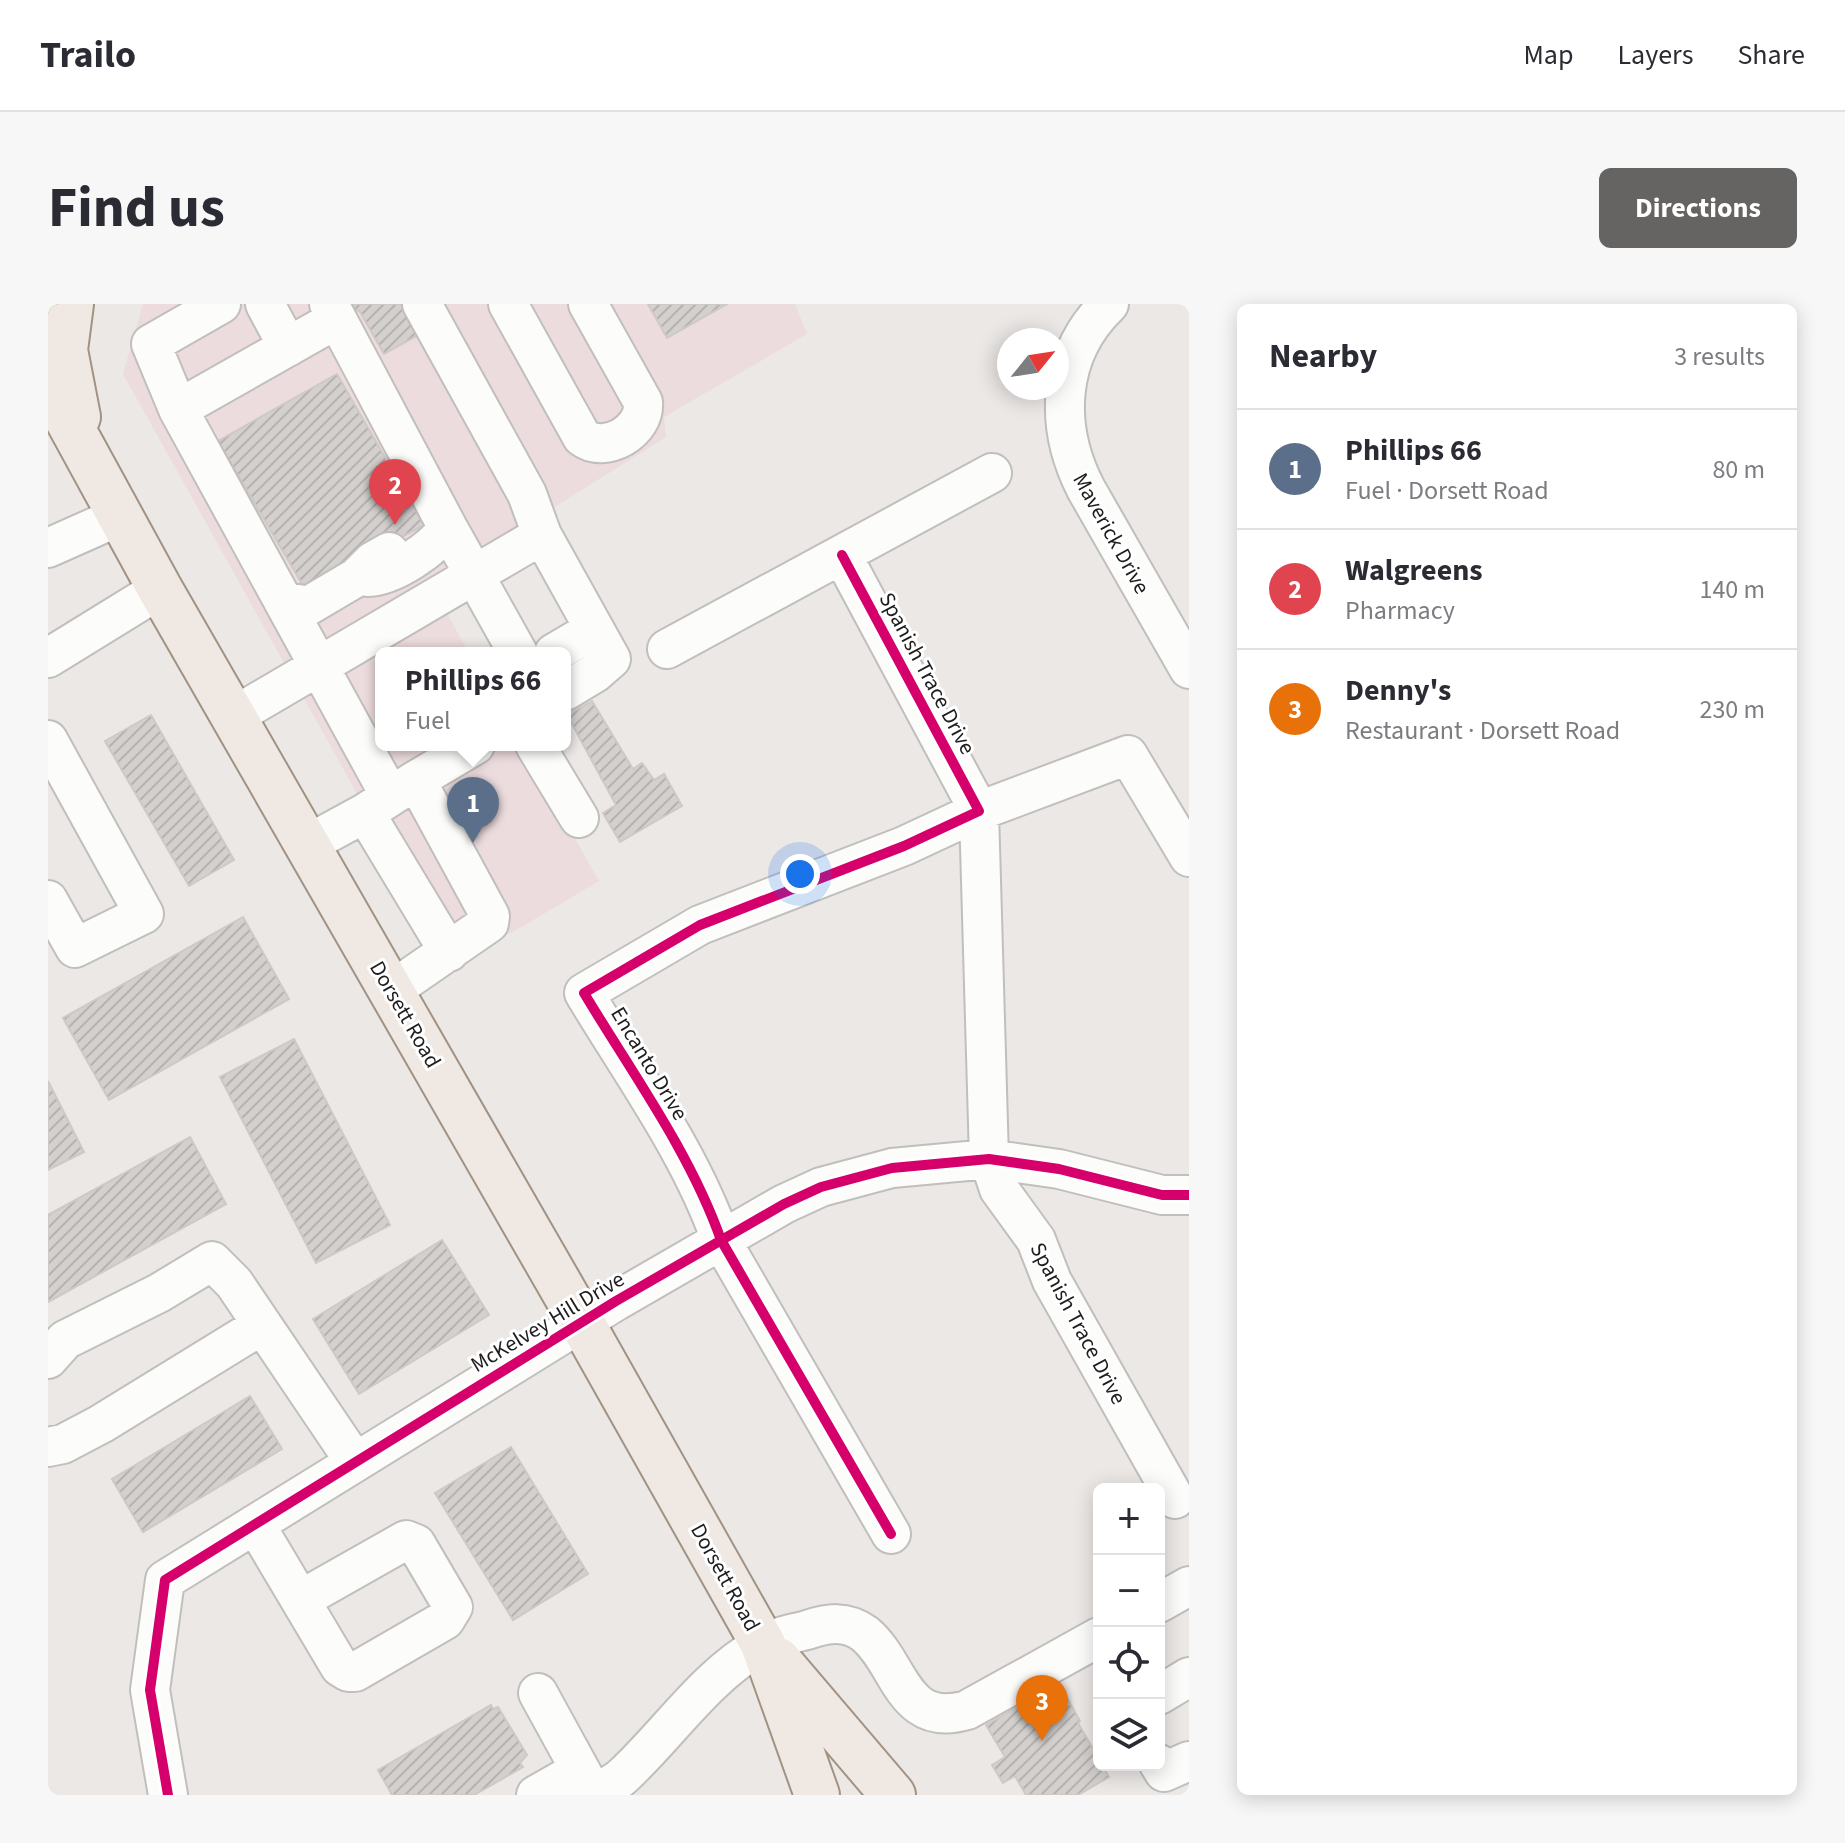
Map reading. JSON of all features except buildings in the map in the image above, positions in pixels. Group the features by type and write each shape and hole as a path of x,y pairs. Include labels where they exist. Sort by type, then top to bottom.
{"main road":[{"path":"71,304 65,350 85,451"},
{"name":"Dorsett Road","path":"52,403 85,451 160,589 392,990 763,1644 817,1795"},
{"name":"Dorsett Road","path":"763,1644 893,1795"}],"street":[{"path":"221,304 151,344 178,409 390,796 449,952"},
{"path":"265,304 288,347"},
{"path":"508,304 582,437 602,445 615,441 638,424 644,413 643,402 588,304"},
{"name":"Maverick Drive","path":"1109,304 1088,328 1075,351 1064,399 1067,440 1073,464 1086,489 1189,669"},
{"path":"414,305 443,342 527,494 542,535 611,659 571,687"},
{"path":"178,409 288,347 333,312 418,539 475,576 515,647"},
{"path":"667,649 992,473"},
{"path":"52,538 120,516"},
{"path":"234,716 542,535"},
{"path":"284,601 308,606 357,577 373,561 418,539 435,545 380,576 357,577"},
{"name":"Spanish Trace Drive","path":"842,555 979,811 989,1159 999,1189 1036,1240 1052,1281 1175,1499"},
{"path":"48,658 160,589"},
{"path":"564,647 593,630"},
{"path":"48,740 144,914 75,948 48,900"},
{"path":"308,844 465,751"},
{"path":"539,751 579,818"},
{"path":"979,811 1128,755 1189,857"},
{"path":"390,796 490,916 486,928 392,990"},
{"name":"Encanto Drive","path":"891,1534 721,1240 708,1204 673,1140 584,993 700,925 904,846 979,811"},
{"name":"McKelvey Hill Drive","path":"168,1795 150,1690 165,1580 721,1240 821,1187 892,1168 989,1159 1059,1169 1162,1195 1189,1195"},
{"path":"48,1359 65,1340 159,1293 212,1261 234,1283 355,1462"},
{"path":"48,1447 63,1444 101,1424 262,1325"},
{"path":"255,1524 300,1600"},
{"path":"1165,1600 1189,1586"},
{"path":"536,1795 590,1789 622,1778 721,1672 763,1644 826,1624 841,1623 857,1628 879,1650 905,1692 921,1706 937,1713 953,1714 967,1710 1093,1648"},
{"path":"1165,1691 1189,1677"},
{"path":"538,1693 590,1789"},
{"path":"1163,1771 1189,1761"}],"shaded area":[{"path":"143,304 795,304 807,334 664,417 666,437 431,585 466,647 375,647 375,751 525,751 599,881 452,964 123,374"}],"cycle path":[{"path":"842,555 979,811 904,846 700,925 584,993 677,1144 721,1240 891,1534"},
{"path":"168,1795 150,1690 165,1580 616,1301 784,1204 821,1187 892,1168 989,1159 1059,1169 1162,1195 1189,1195"}],"place":[{"name":"Walgreens","path":"395,525"},
{"name":"Phillips 66","path":"473,843"},
{"name":"Denny's","path":"1042,1741"}]}
